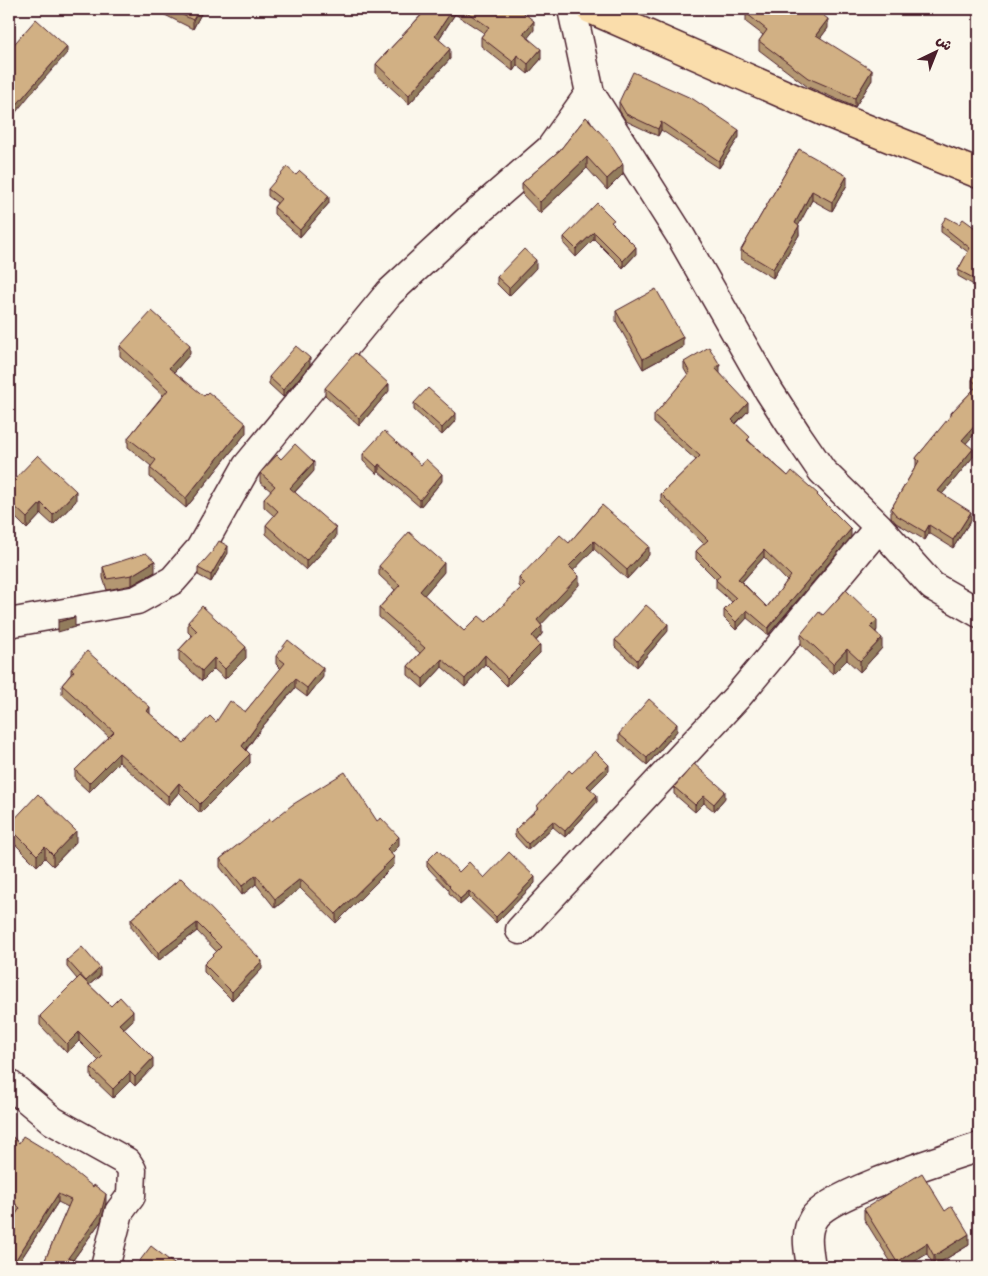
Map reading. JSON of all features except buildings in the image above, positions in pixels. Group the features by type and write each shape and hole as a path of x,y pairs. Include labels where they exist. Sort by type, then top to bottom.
{"main road":[{"path":"590,9 824,112 979,174"}],"street":[{"path":"572,9 590,93 680,235 768,391 798,436 822,471 879,527 932,586 979,613"},
{"path":"9,623 137,600 173,580 200,549 247,466 389,293 467,221 550,149 590,93"},
{"path":"520,930 738,696 879,527"},
{"path":"9,1084 53,1121 127,1162 132,1170 131,1196 119,1212 105,1267"},
{"path":"811,1267 808,1236 813,1218 829,1204 858,1189 979,1147"}]}
